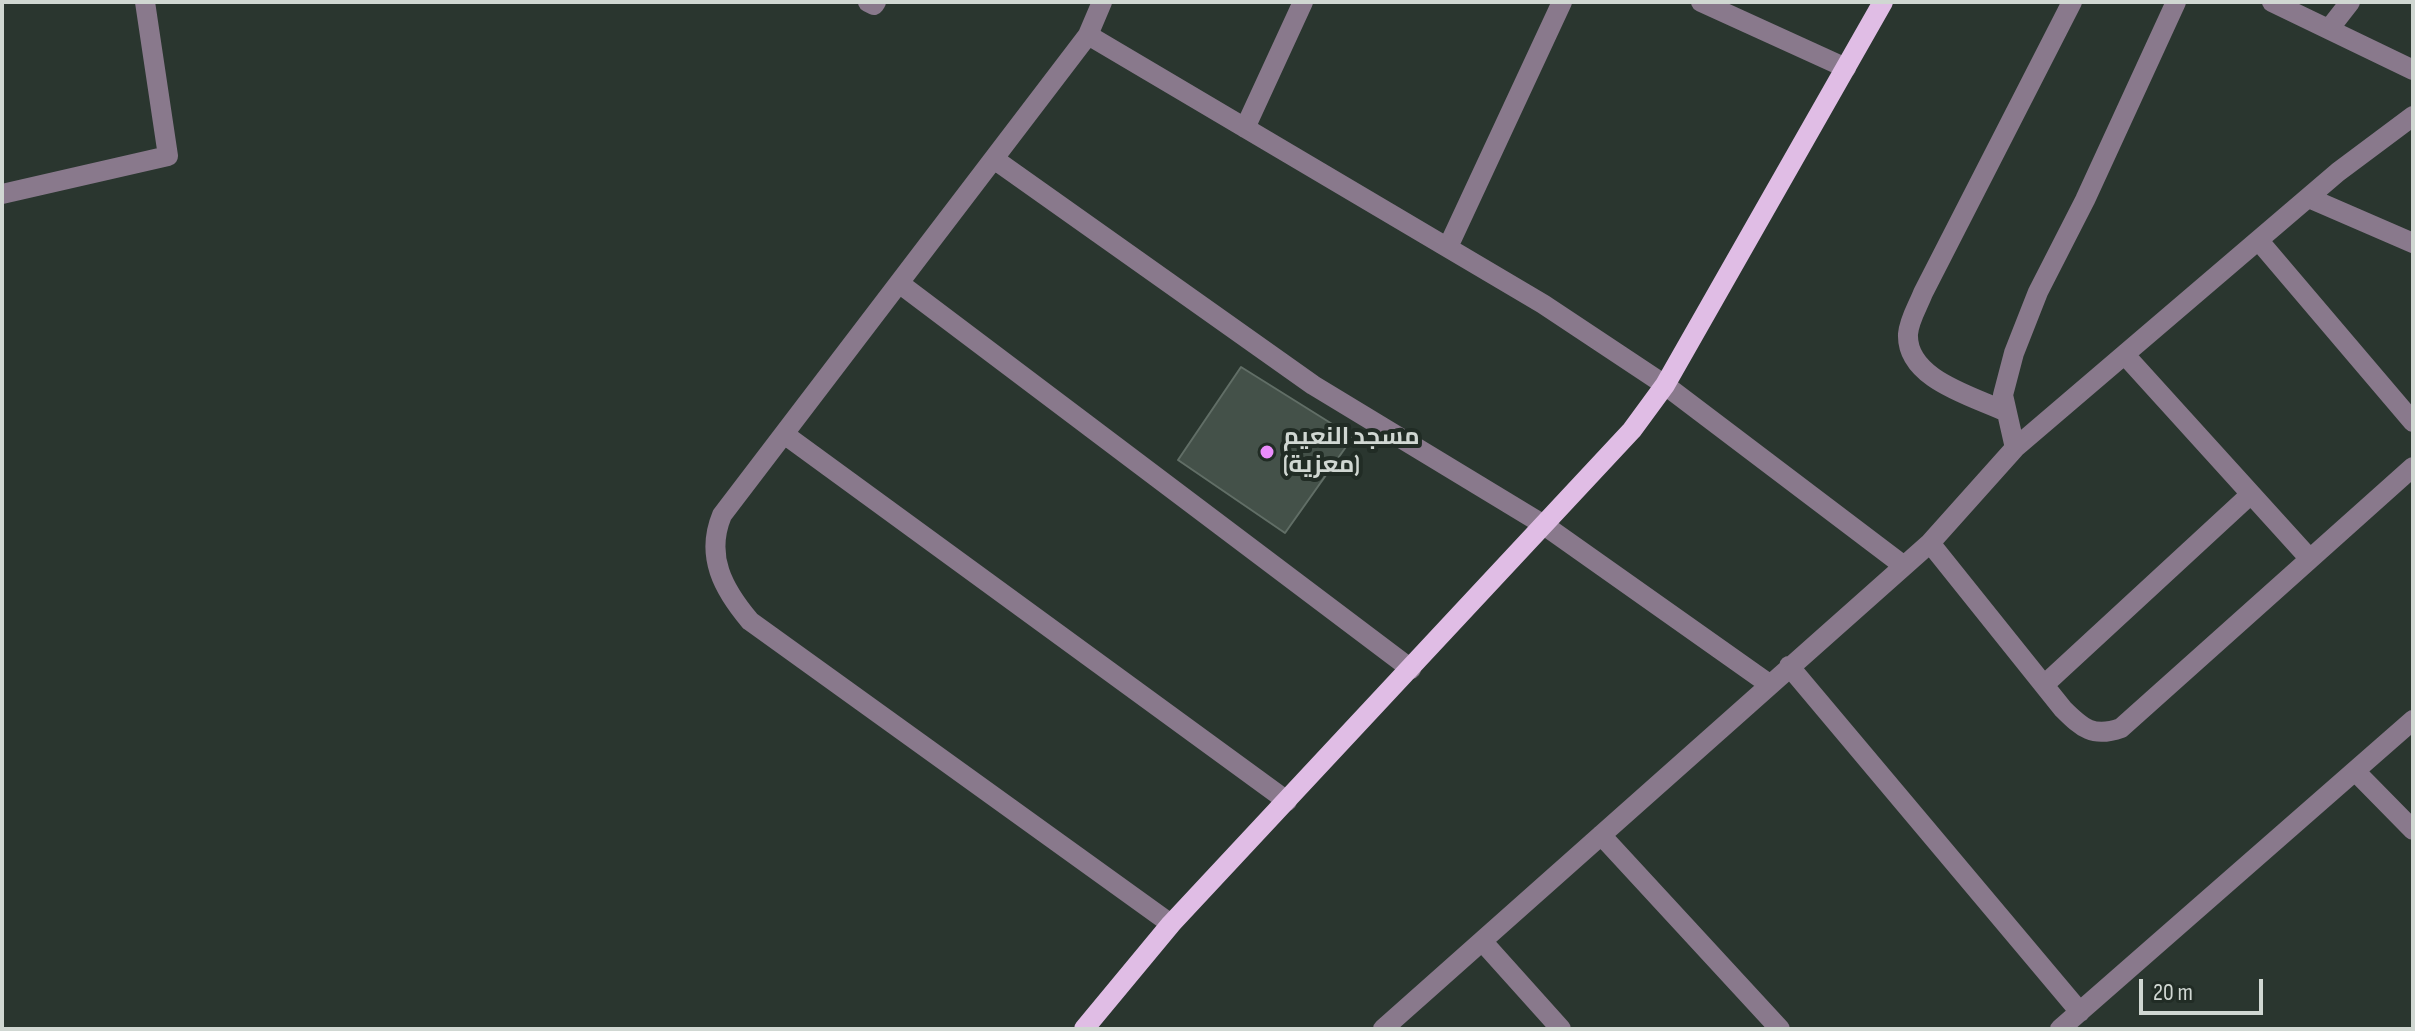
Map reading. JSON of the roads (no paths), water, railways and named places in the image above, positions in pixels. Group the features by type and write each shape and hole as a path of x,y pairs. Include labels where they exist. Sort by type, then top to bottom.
{"main road":[{"path":"1084,1029 1171,924 1632,430 1665,385 1883,2"}],"street":[{"path":"3,189 168,156 145,2"},
{"path":"868,2 874,5 876,2"},
{"path":"1102,2 1088,35 722,515 713,537 722,581 750,621 1171,924"},
{"path":"1245,128 1303,2"},
{"path":"1448,247 1562,2"},
{"path":"1701,2 1846,68"},
{"path":"2004,411 1934,378 1920,366 1909,344 1909,328 1923,293 2072,2"},
{"path":"2015,448 2004,411 2004,379 2038,292 2085,200 2176,2"},
{"path":"2272,2 2413,70"},
{"path":"2329,29 2350,2"},
{"path":"1088,35 1543,304 1665,385 1904,566"},
{"path":"1383,1029 1930,543 2015,448 2309,198 2413,116"},
{"path":"994,159 1313,385 1544,525 1769,684"},
{"path":"2309,198 2413,243"},
{"path":"2259,241 2413,422"},
{"path":"899,283 1411,669"},
{"path":"2125,355 2310,559"},
{"path":"784,434 1287,801"},
{"path":"1930,543 2044,685 2084,730 2097,733 2121,728 2413,467"},
{"path":"2044,685 2251,494"},
{"path":"1789,666 2080,1012"},
{"path":"2060,1029 2413,720"},
{"path":"2355,771 2413,830"},
{"path":"1601,835 1780,1029"},
{"path":"1482,941 1561,1029"}],"place":[{"name":"مسجد النعيم (معزية)","path":"1267,452"}]}
